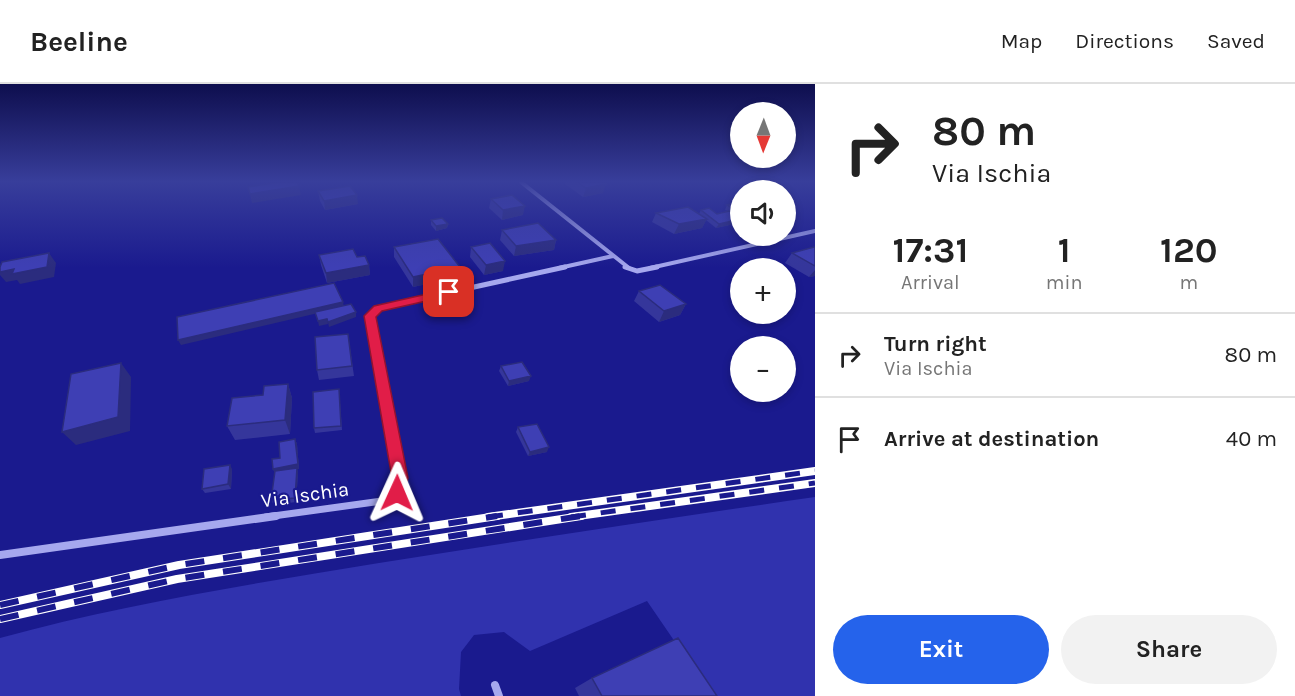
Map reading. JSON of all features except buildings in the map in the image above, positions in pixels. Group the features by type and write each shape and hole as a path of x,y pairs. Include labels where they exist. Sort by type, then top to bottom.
{"street":[{"path":"557,211 630,269 644,271 815,231"},
{"name":"Via Ischia","path":"0,555 391,498 397,493 400,478 369,320 371,314 383,307 613,256"},
{"path":"495,685 499,696"}],"shaded area":[{"path":"815,497 815,696 712,696 647,601 530,651 504,632 474,635 461,652 459,689 461,696 0,696 0,638 47,626 188,596 379,563"}],"railway":[{"path":"488,517 815,471"},
{"path":"571,517 815,483"},
{"path":"0,605 179,565 497,516"},
{"path":"0,619 177,579 581,516"}],"route":[{"path":"397,493 400,478 370,316 378,309 449,292"}]}
